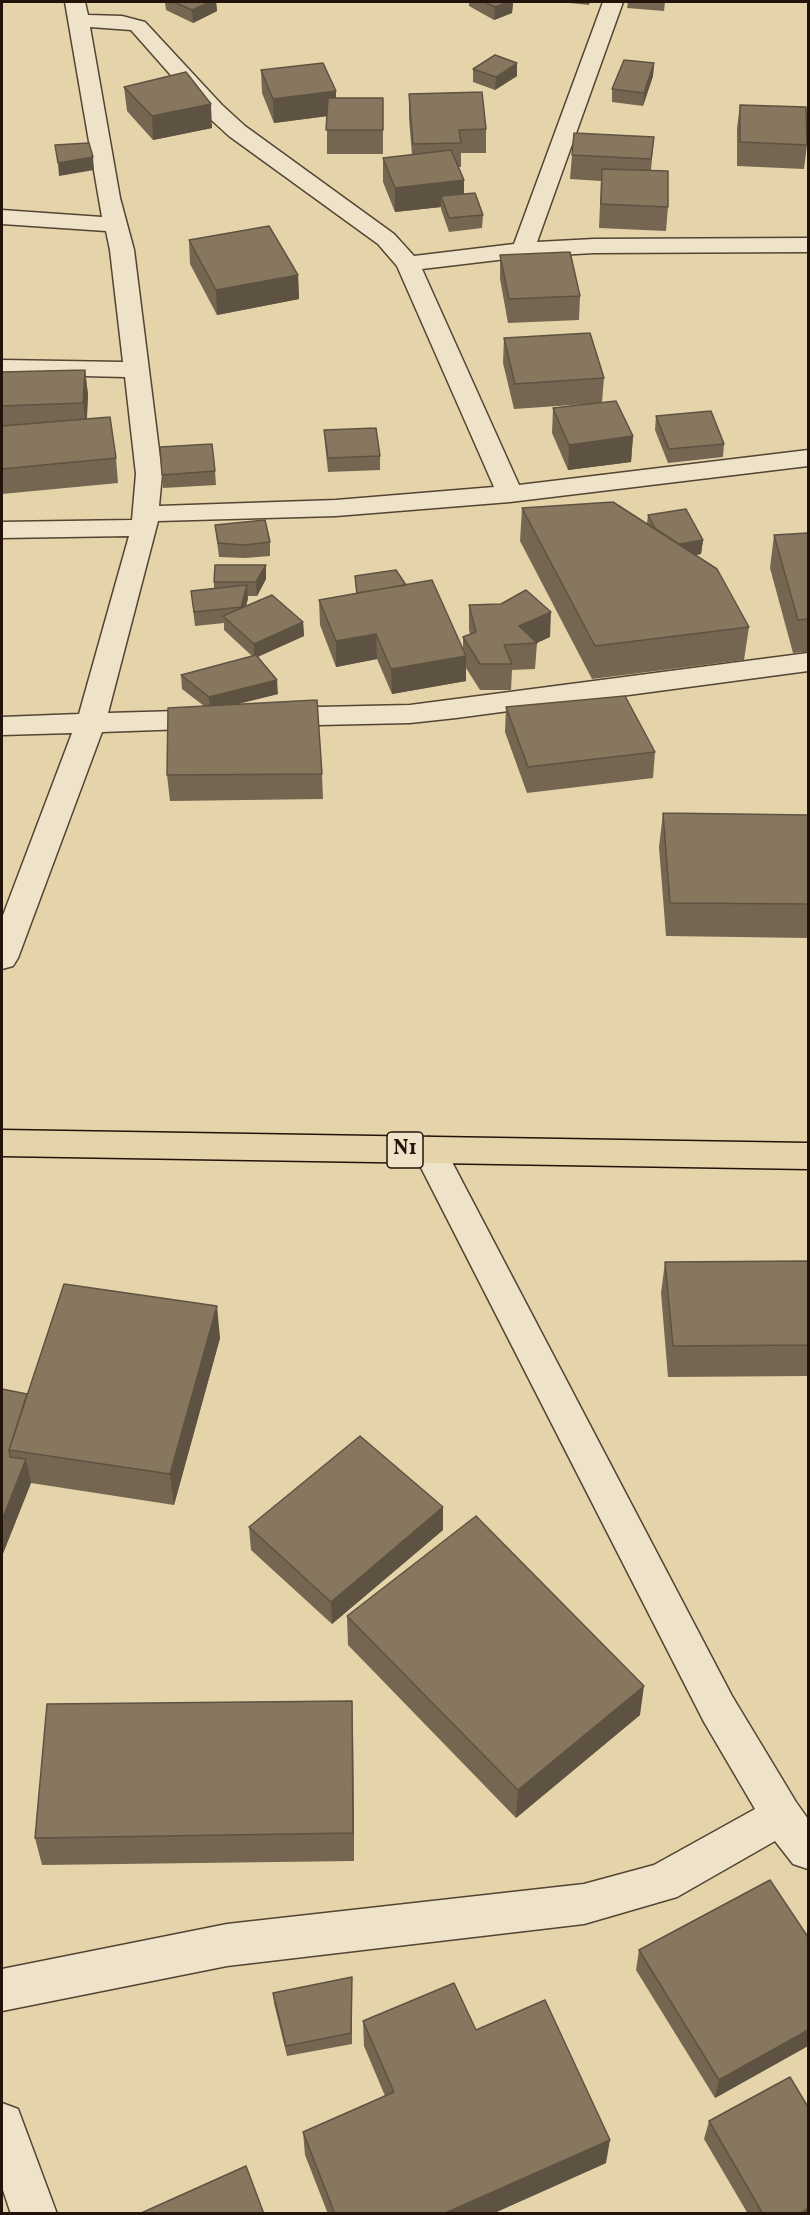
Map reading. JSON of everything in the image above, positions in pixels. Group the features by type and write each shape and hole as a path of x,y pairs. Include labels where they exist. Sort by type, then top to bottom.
{"highway":[{"name":"N1","path":"2,1143 808,1156"}],"street":[{"path":"523,250 613,2"},
{"path":"2,958 91,722 144,521 149,474 138,370 117,225 109,198 77,11 138,26 214,110 237,131 386,239 408,264 510,494"},
{"path":"2,217 117,225"},
{"path":"408,264 523,250 594,246 808,245"},
{"path":"2,367 138,370"},
{"path":"2,530 510,494 808,458"},
{"path":"2,726 410,714 808,662"},
{"path":"429,1150 717,1708 781,1816 808,1850"},
{"path":"2,1990 227,1945 584,1904 662,1883 781,1816"},
{"path":"2,2126 34,2214"}],"building":[{"path":"174,2 210,2 192,10"},
{"path":"484,2 509,2 495,7"},
{"path":"495,55 517,63 496,77 473,69"},
{"path":"624,60 654,63 644,93 612,89"},
{"path":"323,63 336,91 273,99 261,70"},
{"path":"186,72 211,104 152,116 124,87"},
{"path":"482,92 486,129 459,130 461,143 413,144 409,94"},
{"path":"328,98 383,98 383,130 326,130"},
{"path":"740,105 806,107 807,145 740,142"},
{"path":"574,133 654,137 651,159 572,155"},
{"path":"89,143 93,157 58,163 55,145"},
{"path":"451,150 464,180 395,188 383,158"},
{"path":"602,169 668,171 668,207 601,204"},
{"path":"475,193 483,215 449,218 441,196"},
{"path":"269,226 298,275 216,290 189,240"},
{"path":"570,252 580,296 509,299 500,255"},
{"path":"590,333 604,378 515,384 504,338"},
{"path":"85,370 83,403 2,406 2,372"},
{"path":"616,401 633,436 569,445 553,408"},
{"path":"711,411 724,444 669,449 656,416"},
{"path":"110,417 116,458 2,469 2,426"},
{"path":"376,428 380,456 328,458 324,430"},
{"path":"212,444 215,471 162,475 160,447"},
{"path":"613,502 717,569 749,627 595,646 522,508"},
{"path":"686,509 703,540 679,544 655,528 648,515"},
{"path":"265,520 270,542 244,545 218,543 215,525"},
{"path":"808,533 808,619 798,620 774,535"},
{"path":"215,565 266,565 256,582 214,582"},
{"path":"396,570 406,585 357,593 355,576"},
{"path":"432,580 466,656 391,669 376,634 336,641 319,600"},
{"path":"247,585 241,607 194,612 191,591"},
{"path":"526,590 551,612 519,626 537,643 504,645 512,664 480,664 463,637 476,632 469,605 501,604"},
{"path":"272,595 303,622 254,644 223,616"},
{"path":"256,655 277,680 209,697 181,675"},
{"path":"625,696 655,752 528,767 506,707"},
{"path":"317,700 322,774 167,775 168,708"},
{"path":"663,813 808,815 808,904 670,903"},
{"path":"808,1261 808,1345 673,1346 665,1262"},
{"path":"64,1284 217,1306 170,1474 9,1450"},
{"path":"2,1389 27,1394 9,1450 10,1457 26,1459 2,1520"},
{"path":"360,1436 443,1507 331,1602 249,1527"},
{"path":"476,1516 644,1686 518,1790 347,1616"},
{"path":"352,1701 353,1833 35,1838 47,1704"},
{"path":"770,1880 808,1937 808,2030 719,2080 639,1950"},
{"path":"352,1977 351,2033 286,2046 273,1993"},
{"path":"454,1983 476,2030 545,2000 610,2140 443,2214 335,2214 303,2132 394,2092 363,2021"},
{"path":"790,2077 808,2107 808,2208 799,2214 763,2214 709,2121"},
{"path":"246,2166 264,2214 139,2214"}]}
